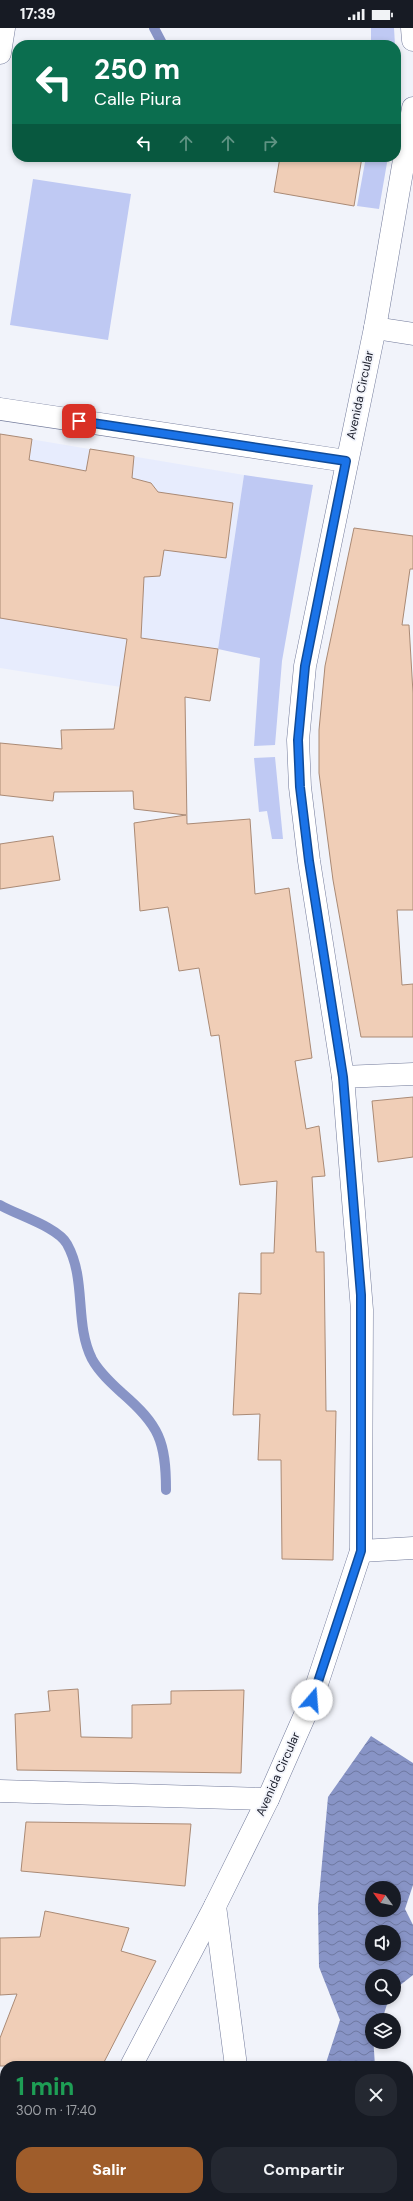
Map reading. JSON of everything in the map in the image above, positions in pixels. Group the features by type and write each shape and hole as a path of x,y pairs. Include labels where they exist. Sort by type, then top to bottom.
{"street":[{"path":"0,53 4,28"},
{"path":"412,28 413,40"},
{"name":"Avenida Circular","path":"134,2061 215,1906 268,1799 312,1700 361,1551 362,1310 343,1077 309,861 300,787 298,740 305,666 346,461 375,328 413,108"},
{"path":"375,328 413,334"},
{"path":"0,409 346,461"},
{"path":"343,1077 413,1074"},
{"path":"361,1551 413,1548"},
{"path":"0,1791 268,1799"},
{"path":"215,1906 235,2061"}],"shaded area":[{"path":"371,28 394,28 395,40 371,40"},
{"path":"365,162 387,162 379,209 357,206"},
{"path":"33,179 131,194 108,340 10,325"},
{"path":"0,434 244,475 210,701 0,668"},
{"path":"244,475 313,485 282,661 275,745 254,746 260,658 218,649"},
{"path":"275,757 283,839 272,839 267,811 259,812 254,758"}],"water":[{"path":"371,1736 413,1763 413,1885 405,1909 413,1925 413,1975 401,1984 401,1969 365,1969 365,2005 387,2005 384,2013 365,2013 365,2049 374,2049 375,2061 327,2061 340,2020 319,1967 318,1907 328,1797"}],"building":[{"path":"279,162 361,162 354,206 274,192"},
{"path":"0,434 32,439 29,460 86,471 90,449 134,456 132,478 151,483 158,492 233,503 226,558 164,550 160,576 144,577 141,638 218,649 210,701 185,697 187,824 250,819 255,894 289,888 312,1058 295,1061 306,1129 319,1126 325,1176 312,1177 316,1252 324,1252 326,1411 336,1411 333,1560 282,1559 281,1460 258,1460 260,1414 233,1415 239,1293 261,1294 261,1253 274,1253 277,1181 240,1185 219,1035 211,1036 199,968 179,971 168,907 140,911 134,823 186,815 134,809 133,791 54,792 53,801 0,795 0,743 62,749 61,730 114,729 127,639 0,618"},
{"path":"354,528 413,536 413,569 410,569 402,625 409,625 413,693 413,910 397,910 402,985 413,984 413,1037 361,1037 333,880 319,773 319,730 325,666"},
{"path":"53,836 60,880 0,889 0,844"},
{"path":"413,1097 413,1157 378,1162 372,1101"},
{"path":"78,1689 81,1737 132,1738 132,1705 171,1704 171,1691 244,1690 241,1773 17,1770 15,1714 50,1711 48,1691"},
{"path":"26,1822 191,1824 185,1886 21,1871"},
{"path":"45,1911 129,1928 121,1951 156,1961 105,2061 0,2061 0,2038 17,1994 0,1995 0,1938 40,1937"}],"waterway":[{"path":"154,28 160,40"},
{"path":"0,1205 55,1232 67,1244 77,1272 83,1331 92,1359 106,1377 135,1404 158,1435 162,1446 164,1459 166,1490"}],"route":[{"path":"79,421 346,461 305,666 298,740 300,787 309,861 343,1077 361,1295 361,1551 312,1700"}]}
